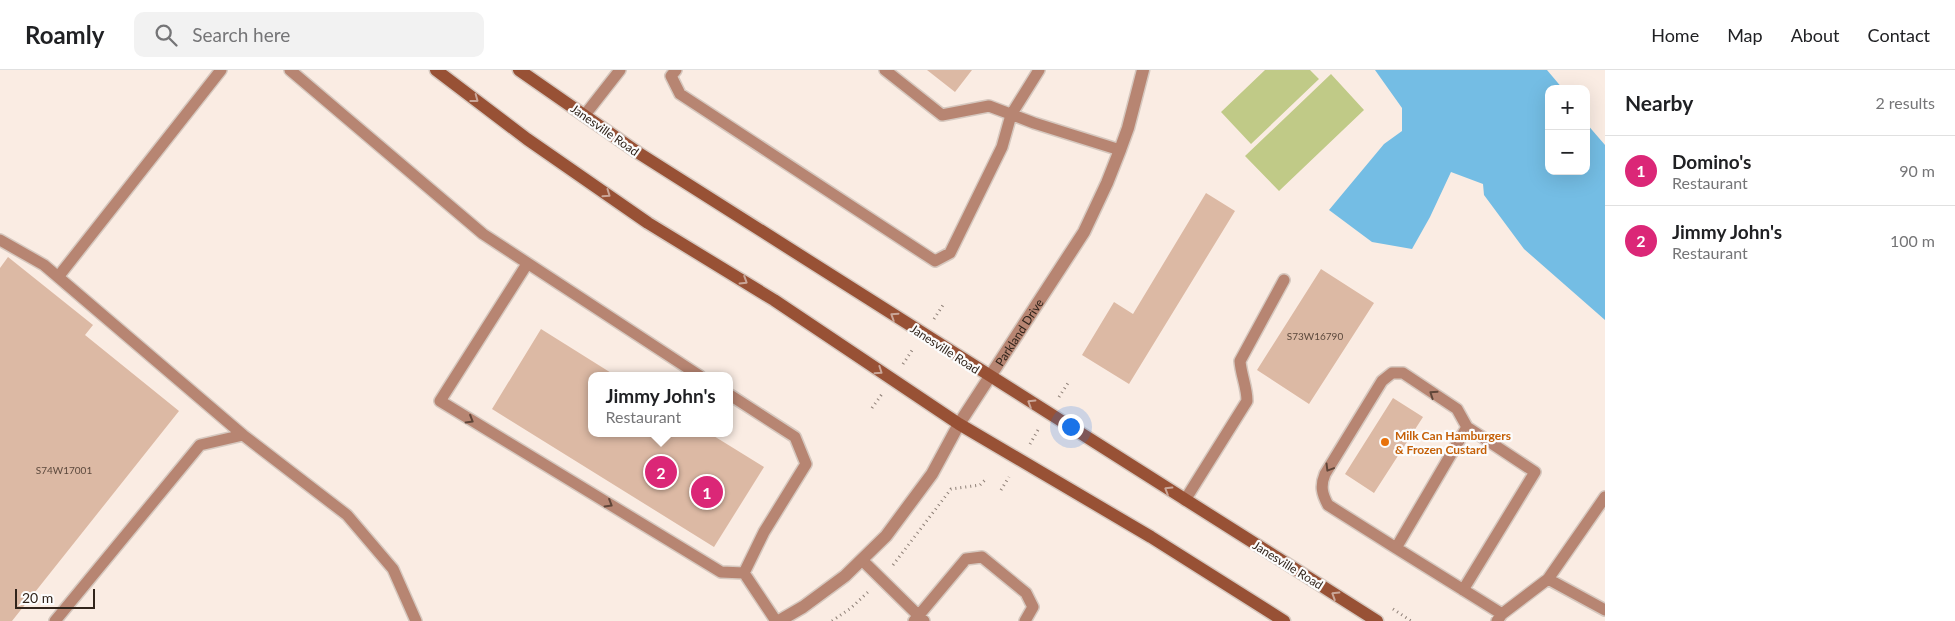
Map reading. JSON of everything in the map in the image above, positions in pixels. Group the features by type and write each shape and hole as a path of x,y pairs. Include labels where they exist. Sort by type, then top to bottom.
{"main road":[{"path":"436,70 527,139 648,223 774,300 959,424 1150,537 1284,621"},
{"name":"Janesville Road","path":"519,70 637,152 989,377 1377,621"}],"street":[{"name":"Parkland Drive","path":"779,621 810,602 845,576 862,560 886,536 932,474 959,424 1084,232 1107,184 1120,150 1128,128 1143,70"}],"lane":[{"path":"58,277 222,70"},
{"path":"290,70 483,234 694,372"},
{"path":"584,116 620,70"},
{"path":"676,70 671,76 680,94 935,261 950,253 1002,146 1011,115 1039,70"},
{"path":"885,70 942,115 989,106 1011,115 1120,150"},
{"path":"0,240 44,266 58,277 244,435 347,515 393,569 416,621"},
{"path":"527,264 440,401 721,572 744,573"},
{"path":"1185,500 1247,401 1247,388 1241,371 1240,361 1284,280"},
{"path":"1464,590 1535,472 1467,427 1457,409 1403,373 1392,373 1382,381 1325,474 1321,484 1323,497 1328,505 1464,590 1500,618 1548,579 1605,497"},
{"path":"733,397 795,437 806,464 764,532 744,573"},
{"path":"1396,548 1467,427"},
{"path":"55,621 200,445 244,435"},
{"path":"862,560 919,619 966,559 982,557 1026,593 1033,607 1024,621"},
{"path":"744,573 776,621"},
{"path":"1548,579 1605,610"}],"path":[{"path":"872,408 943,305"},
{"path":"1001,490 1068,383"},
{"path":"832,621 851,608 882,579 923,528 951,488 980,485 987,478"}],"green space":[{"path":"1265,70 1310,70 1319,79 1251,144 1221,112"},
{"path":"1331,74 1364,110 1279,191 1245,156"}],"water":[{"path":"1375,70 1547,70 1560,85 1545,85 1545,175 1590,175 1590,128 1605,145 1605,320 1524,249 1484,195 1483,184 1451,172 1430,217 1412,249 1372,242 1329,210 1384,144 1402,131 1402,108"}],"building":[{"path":"927,70 972,70 955,92"},
{"path":"1206,193 1235,211 1129,384 1082,355 1114,302 1133,314"},
{"path":"8,257 93,325 85,335 179,411 12,621 0,621 0,268"},
{"path":"1321,269 1374,303 1309,404 1257,370"},
{"path":"541,329 610,372 588,372 588,437 715,437 764,467 714,547 492,409"},
{"path":"1393,398 1423,417 1374,493 1345,474"}],"place":[{"name":"Milk Can Hamburgers & Frozen Custard","path":"1385,442"},
{"name":"Jimmy John's","path":"661,472"},
{"name":"Domino's","path":"707,492"}]}
